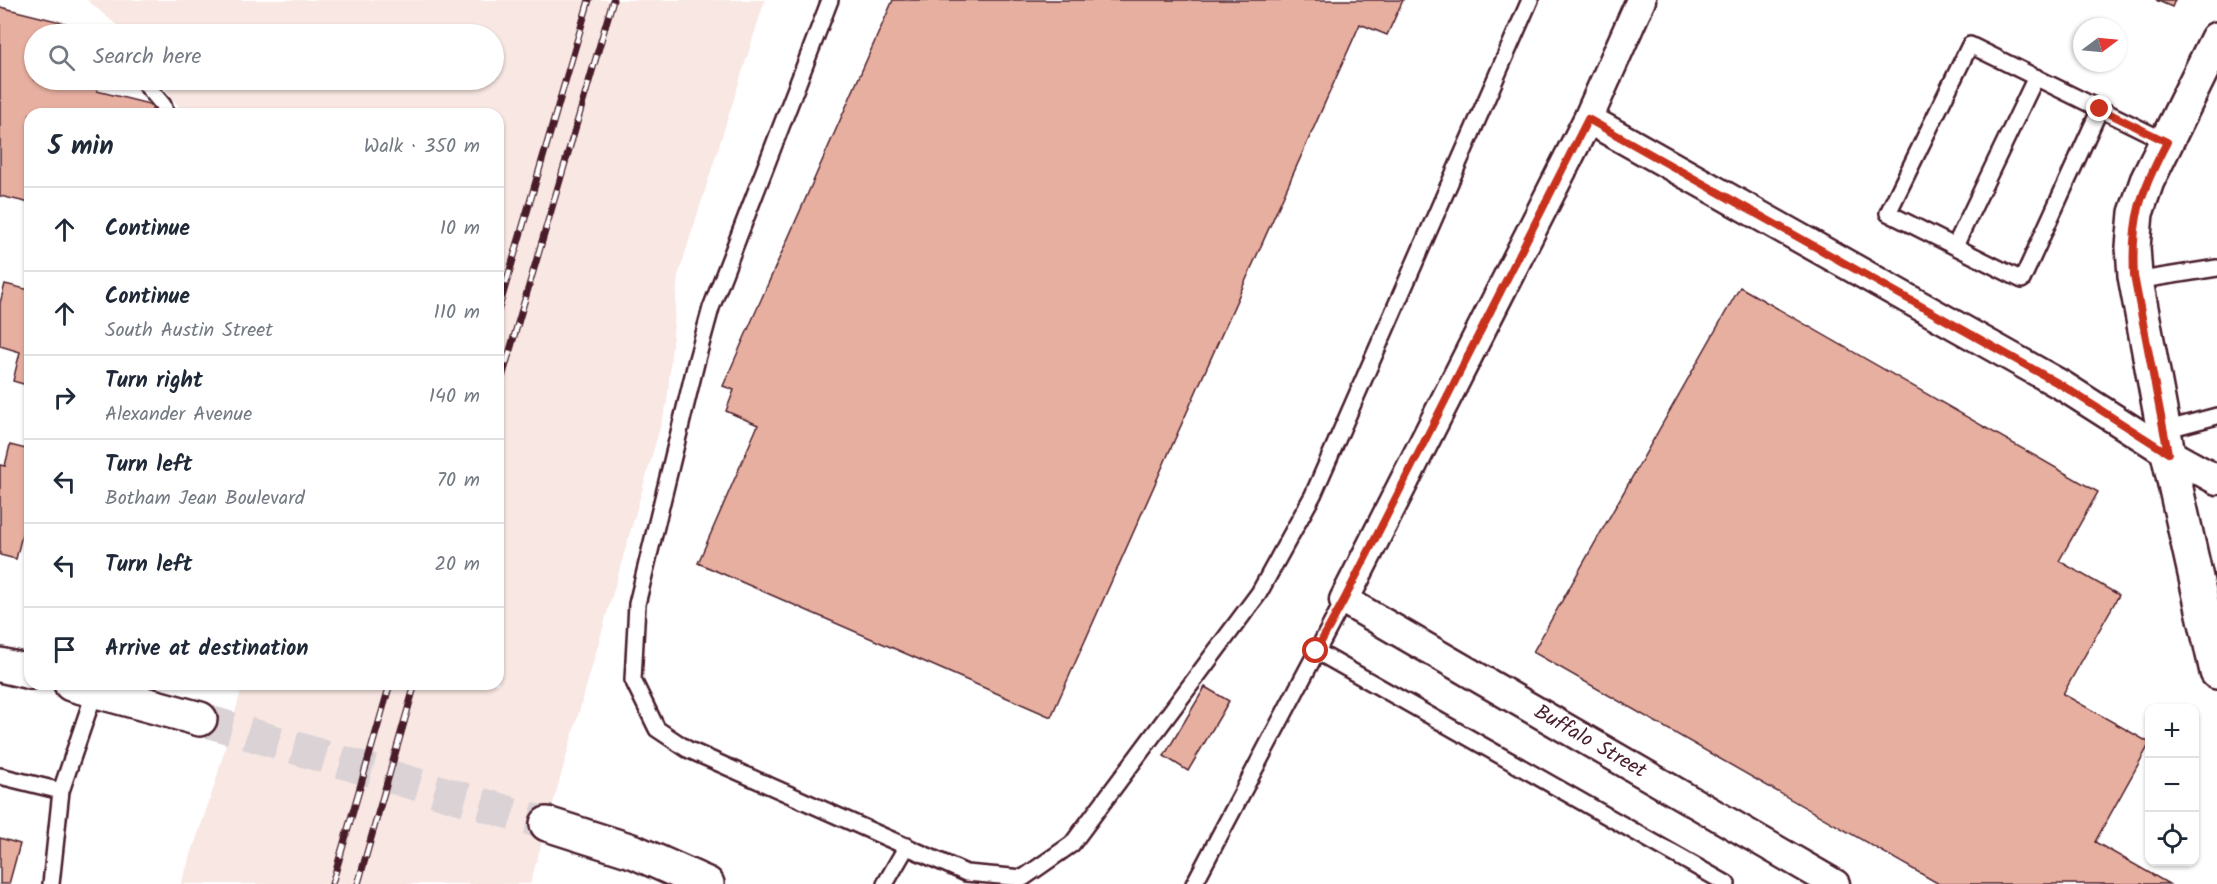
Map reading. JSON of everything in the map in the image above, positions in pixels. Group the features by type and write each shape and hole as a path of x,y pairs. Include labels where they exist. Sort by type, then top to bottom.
{"main road":[{"path":"2217,39 2147,181 2136,213 2133,247 2135,281 2166,441 2217,672"},
{"path":"94,690 200,719"},
{"path":"548,824 635,852 707,884"}],"street":[{"path":"1344,600 1588,119 1641,0"},
{"path":"1588,119 2063,386 2166,441 2217,480"},
{"name":"Buffalo Street","path":"1344,600 1835,884"}],"lane":[{"path":"830,0 711,308 637,604 633,680 657,729 687,749 966,873 1023,878 1072,844 1259,593 1313,495 1530,0"},
{"path":"2100,109 2022,280 1888,213 1971,45 2167,142"},
{"path":"1955,246 2036,77"},
{"path":"150,90 164,108"},
{"path":"2135,281 2217,268"},
{"path":"2166,441 2217,416"},
{"path":"1194,884 1344,600"},
{"path":"1316,651 1727,884"},
{"path":"51,884 61,790 82,690"},
{"path":"0,776 61,790"},
{"path":"885,884 907,846"}],"shaded area":[{"path":"87,0 765,0 678,276 667,403 530,884 181,884 215,784 241,690 504,690 504,108 180,108 166,90 504,90 504,24 115,24"}],"building":[{"path":"893,0 1403,0 1387,35 1360,24 1051,717 698,563 758,425 726,411 734,390 723,386"},
{"path":"2156,0 2175,0 2172,7"},
{"path":"0,7 69,24 24,24 24,90 97,90 153,105 152,108 24,108 24,202 0,196"},
{"path":"5,284 24,289 24,384 13,381 20,352 0,346 0,303"},
{"path":"1740,287 2098,492 2059,561 2119,595 2063,694 2145,740 2145,752 2095,842 2169,884 1939,884 1533,652"},
{"path":"10,445 24,448 24,527 16,559 0,555 0,465 5,466"},
{"path":"1205,687 1229,701 1188,771 1164,756"},
{"path":"0,838 20,844 9,884 0,884"}],"tunnel":[{"path":"200,719 547,824"}],"railway":[{"path":"504,290 589,0"},
{"path":"504,371 613,0"},
{"path":"332,884 388,690"},
{"path":"358,884 413,690"}],"route":[{"path":"1316,651 1588,119 2063,386 2168,453 2134,276 2133,247 2136,213 2147,181 2167,142 2100,109"}]}
